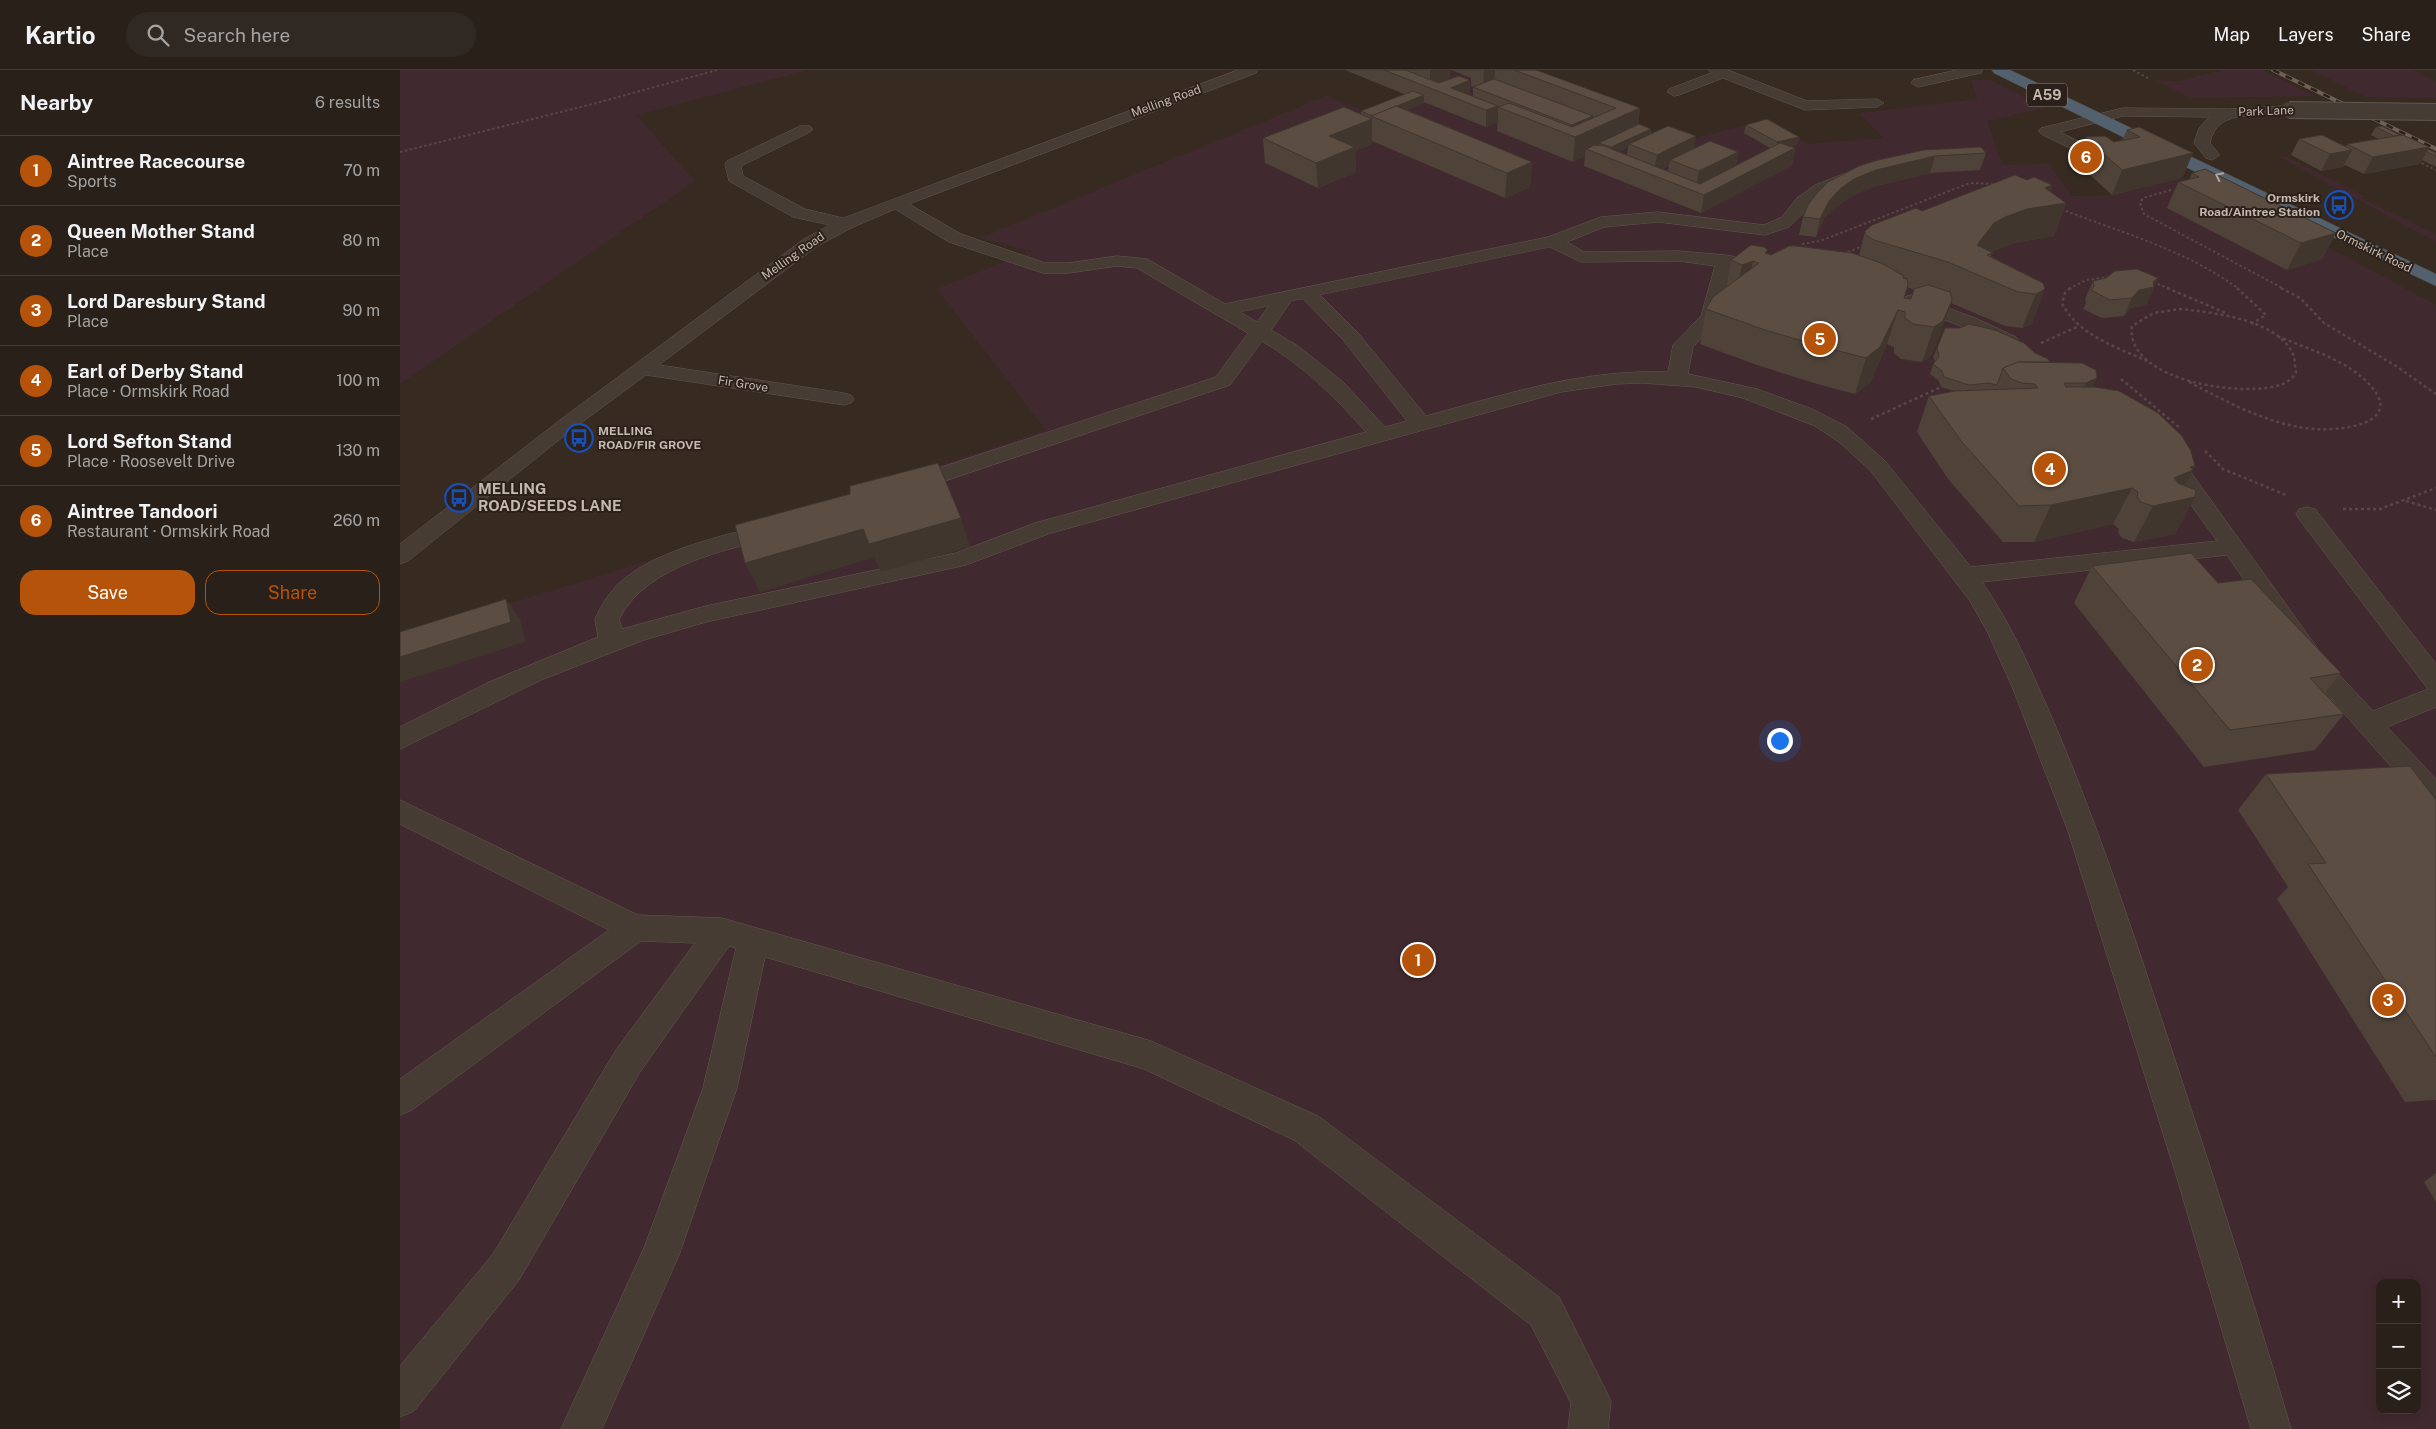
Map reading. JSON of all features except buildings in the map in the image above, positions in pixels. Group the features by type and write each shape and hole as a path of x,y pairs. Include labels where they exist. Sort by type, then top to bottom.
{"highway":[{"name":"A59","path":"1999,70 2096,119"},
{"path":"2101,102 2159,129"},
{"name":"Ormskirk Road","path":"2096,119 2436,280"},
{"path":"2185,142 2229,164"},
{"name":"Ormskirk Road","path":"2395,243 2436,263"}],"street":[{"name":"Melling Road","path":"400,556 567,424 810,242 845,224 896,204 1251,70"},
{"path":"1918,83 1976,70"},
{"path":"1674,92 1720,71 1805,106 1877,103"},
{"name":"Park Lane","path":"2092,154 2046,131 2123,112 2228,113 2289,110 2436,112"},
{"path":"2212,155 2202,144 2203,134 2209,123 2228,113"},
{"path":"805,129 733,164 735,178 799,213 845,224"},
{"path":"1224,310 1552,241 1601,222 1658,217 1765,230 1782,226 1791,220 1800,204 1827,186 1875,169"},
{"path":"896,204 955,238 1043,268 1069,268 1117,261 1141,263 1291,350 1336,386 1379,434"},
{"path":"1552,241 1581,257 1679,256 1725,260 1798,271"},
{"path":"1677,377 1683,345 1710,318 1725,260"},
{"path":"887,492 1223,382 1260,332 1296,294"},
{"path":"1296,294 1351,337 1420,423"},
{"path":"1896,296 1960,319 2027,350"},
{"name":"Fir Grove","path":"641,368 844,399"},
{"path":"400,739 472,700 612,641 670,623 959,560 1043,528 1379,434 1587,380 1646,376 1677,377 1706,381 1760,396 1807,414 1840,432 1876,462 1965,576 1994,620 2014,661 2084,831 2228,1277 2272,1429"},
{"path":"2147,438 2174,465 2319,669 2436,798"},
{"path":"2307,514 2436,682"},
{"path":"612,641 607,619 616,600 638,579 672,563 793,523"},
{"path":"1965,576 2234,547"},
{"path":"2370,723 2436,696"},
{"path":"400,811 635,928 737,935 1151,1056 1306,1128 1545,1311 1591,1401 1588,1429"},
{"path":"400,1099 635,928"},
{"path":"400,1398 506,1267 628,1061 737,935"},
{"path":"581,1429 660,1255 720,1088 737,935"}],"path":[{"path":"400,152 588,105 716,70"},
{"path":"2133,70 2148,78"},
{"path":"2412,158 2436,170"},
{"path":"1795,245 1820,240 1970,183 2000,184"},
{"path":"2171,190 2143,198 2140,203 2144,214 2300,298 2324,323 2396,366 2436,394"},
{"path":"2058,208 2100,225 2184,254 2206,266 2230,281 2256,303 2266,315 2251,324"},
{"path":"1798,271 1872,242"},
{"path":"2110,277 2083,280 2070,287 2062,296 2062,306 2068,316 2079,326 2154,365 2262,418 2280,423 2320,430 2340,430 2370,421 2377,413 2379,402 2374,390 2360,376 2335,362 2251,324 2171,288 2149,281"},
{"path":"2154,365 2139,352 2131,338 2132,326 2143,316 2159,311 2180,309 2231,315"},
{"path":"2027,350 2079,326"},
{"path":"2180,378 2209,386 2239,390 2265,389 2285,383 2296,373 2297,360 2288,346 2272,334"},
{"path":"2121,379 2182,430"},
{"path":"1840,432 1941,387"},
{"path":"2199,446 2223,469 2288,495"},
{"path":"2342,509 2380,509 2436,488"},
{"path":"2405,501 2436,510"}],"shaded area":[{"path":"400,70 808,70 636,115 695,181 400,384"},
{"path":"1347,70 1489,70 1681,142 1763,120 1809,144 1883,138 1859,113 1977,99 1971,80 1991,80 2044,108 1987,121 2003,165 2048,163 2072,196 2112,195 2182,178 2345,256 2436,305 2436,1429 400,1429 400,637 619,570 1046,430 937,289 1031,251 980,238 1326,96 1371,113 1412,97"},
{"path":"2224,70 2262,70 2314,96 2190,98 2155,80 2179,81"},
{"path":"2311,70 2413,70 2436,81 2436,98 2366,97"},
{"path":"2285,156 2364,196 2360,198 2436,234 2436,242 2279,157"}],"railway":[{"path":"2273,70 2436,149"}],"place":[{"name":"Aintree Tandoori","path":"2086,157"},
{"name":"Ormskirk Road/Aintree Station","path":"2339,205"},
{"name":"Lord Sefton Stand","path":"1820,339"},
{"name":"MELLING ROAD/FIR GROVE","path":"579,438"},
{"name":"Earl of Derby Stand","path":"2050,469"},
{"name":"MELLING ROAD/SEEDS LANE","path":"459,498"},
{"name":"Queen Mother Stand","path":"2197,665"},
{"name":"Aintree Racecourse","path":"1418,960"},
{"name":"Lord Daresbury Stand","path":"2388,1000"}]}
